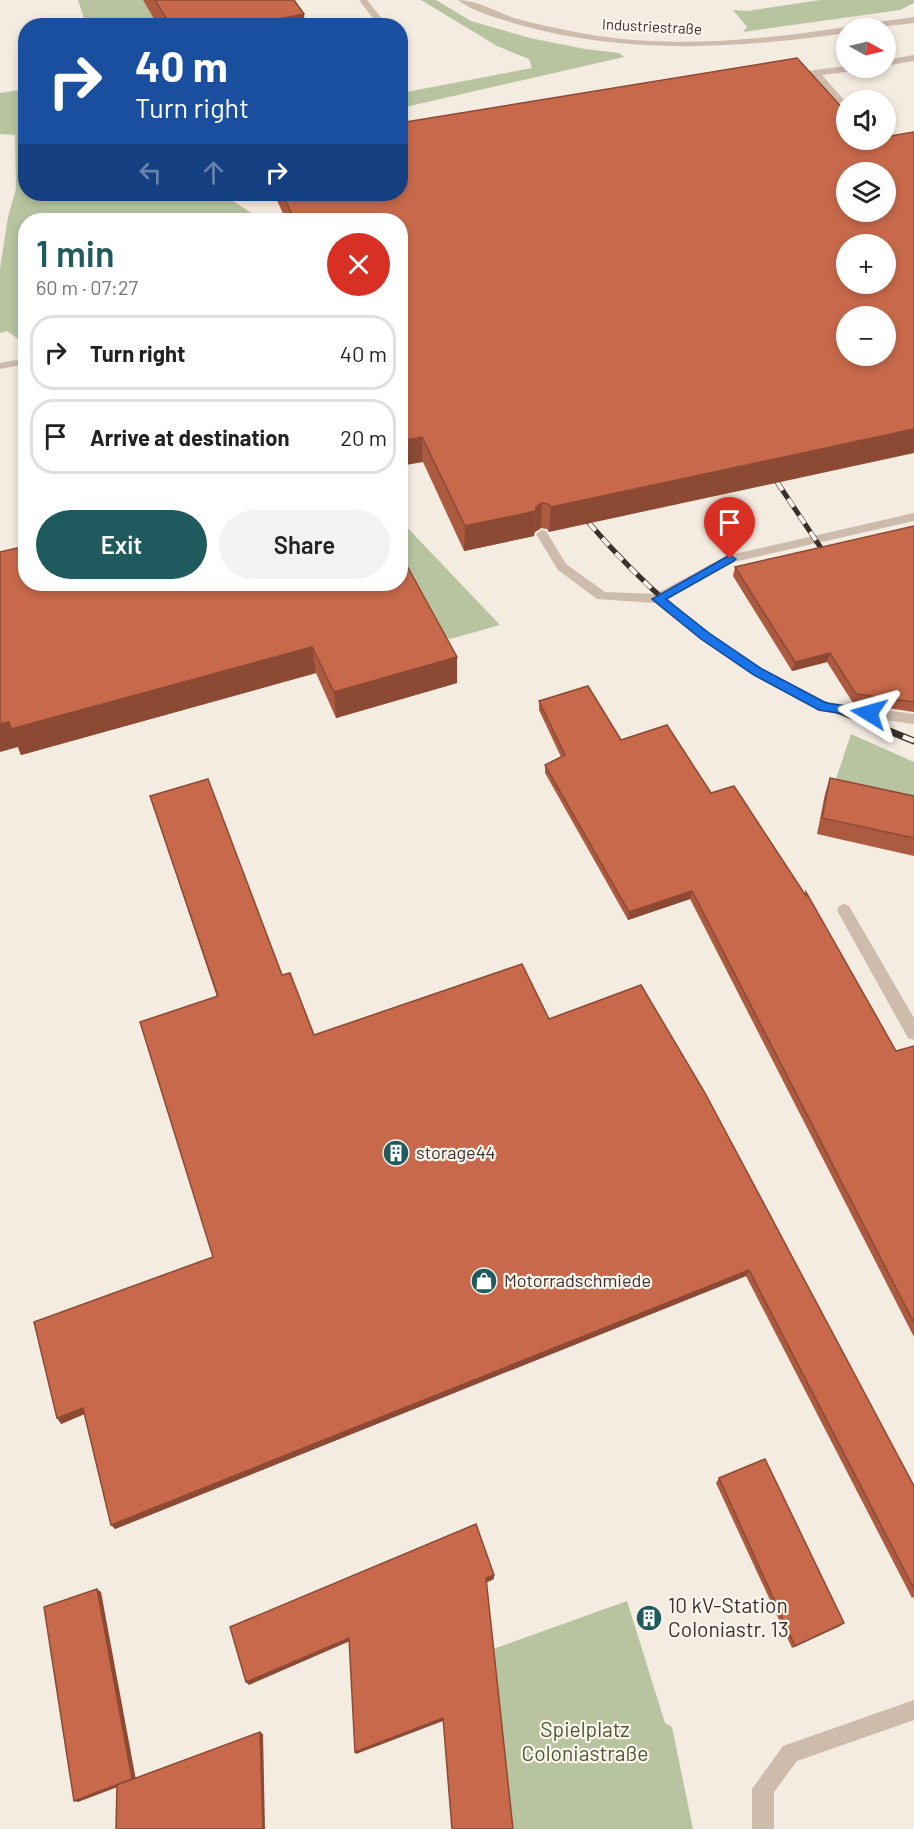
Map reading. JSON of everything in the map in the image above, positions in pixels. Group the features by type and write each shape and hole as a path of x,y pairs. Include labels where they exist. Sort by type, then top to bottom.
{"street":[{"path":"363,0 378,18"},
{"name":"Industriestraße","path":"462,0 483,11 529,26 618,43 672,46 730,45 836,31"},
{"path":"896,22 914,20"},
{"path":"896,61 914,58"},
{"path":"778,78 836,70"},
{"path":"816,73 836,96"},
{"path":"0,366 18,363"},
{"path":"542,534 562,567 602,596 658,599 730,559 914,517"},
{"path":"658,599 705,636 758,672 824,707 914,719"},
{"path":"844,910 914,1033"},
{"path":"763,1829 763,1789 790,1753 914,1710"}],"green space":[{"path":"78,0 143,0 154,18 84,18"},
{"path":"421,0 436,0 471,21 530,38 619,53 624,57 408,106 408,92 532,68 529,59 497,46"},
{"path":"820,0 914,0 914,3 900,10 743,32 747,27 733,10 748,11"},
{"path":"18,90 18,201 233,201 251,213 18,213 18,339 7,331 0,333 0,269 8,217 16,189 15,135 0,134 0,93"},
{"path":"408,528 500,625 450,639 431,629 408,585"},
{"path":"851,734 914,762 914,811 834,785"},
{"name":"Spielplatz Coloniastraße","path":"627,1601 665,1723 672,1727 693,1829 513,1829 493,1649"}],"building":[{"path":"155,0 294,0 304,14 284,18 166,18"},
{"path":"797,58 836,101 836,150 896,150 896,135 914,132 914,429 551,507 542,503 536,507 536,511 465,526 422,437 408,440 408,213 292,213 286,201 408,201 408,122"},
{"path":"914,526 914,702 856,694 830,653 795,662 735,567"},
{"path":"18,548 18,591 408,591 408,568 457,657 334,692 312,647 11,729 9,722 0,724 0,552"},
{"path":"588,686 621,740 667,725 711,793 734,786 806,896 806,892 896,1051 914,1046 914,1323 692,891 629,912 545,765 565,755 539,701"},
{"path":"830,778 914,796 914,838 822,818"},
{"name":"storage44","path":"208,779 282,975 290,973 314,1035 522,964 549,1019 641,985 705,1093 914,1486 914,1589 749,1270 111,1525 83,1408 57,1418 34,1322 213,1257 140,1022 218,996 150,796"},
{"path":"765,1459 844,1623 795,1646 719,1478"},
{"path":"476,1524 494,1575 486,1578 513,1829 452,1829 443,1718 355,1752 349,1638 246,1682 230,1627"},
{"path":"97,1589 132,1779 74,1801 44,1607"},
{"path":"260,1732 263,1829 116,1829 117,1785"}],"railway":[{"path":"777,482 825,554"},
{"path":"589,523 641,579 728,651 793,690 828,706"},
{"path":"825,705 914,741"}],"place":[{"name":"storage44","path":"396,1153"},
{"name":"Motorradschmiede","path":"484,1281"},
{"name":"10 kV-Station Coloniastr. 13","path":"649,1618"}],"route":[{"path":"730,559 658,599 705,636 758,672 824,707 869,713"}]}
